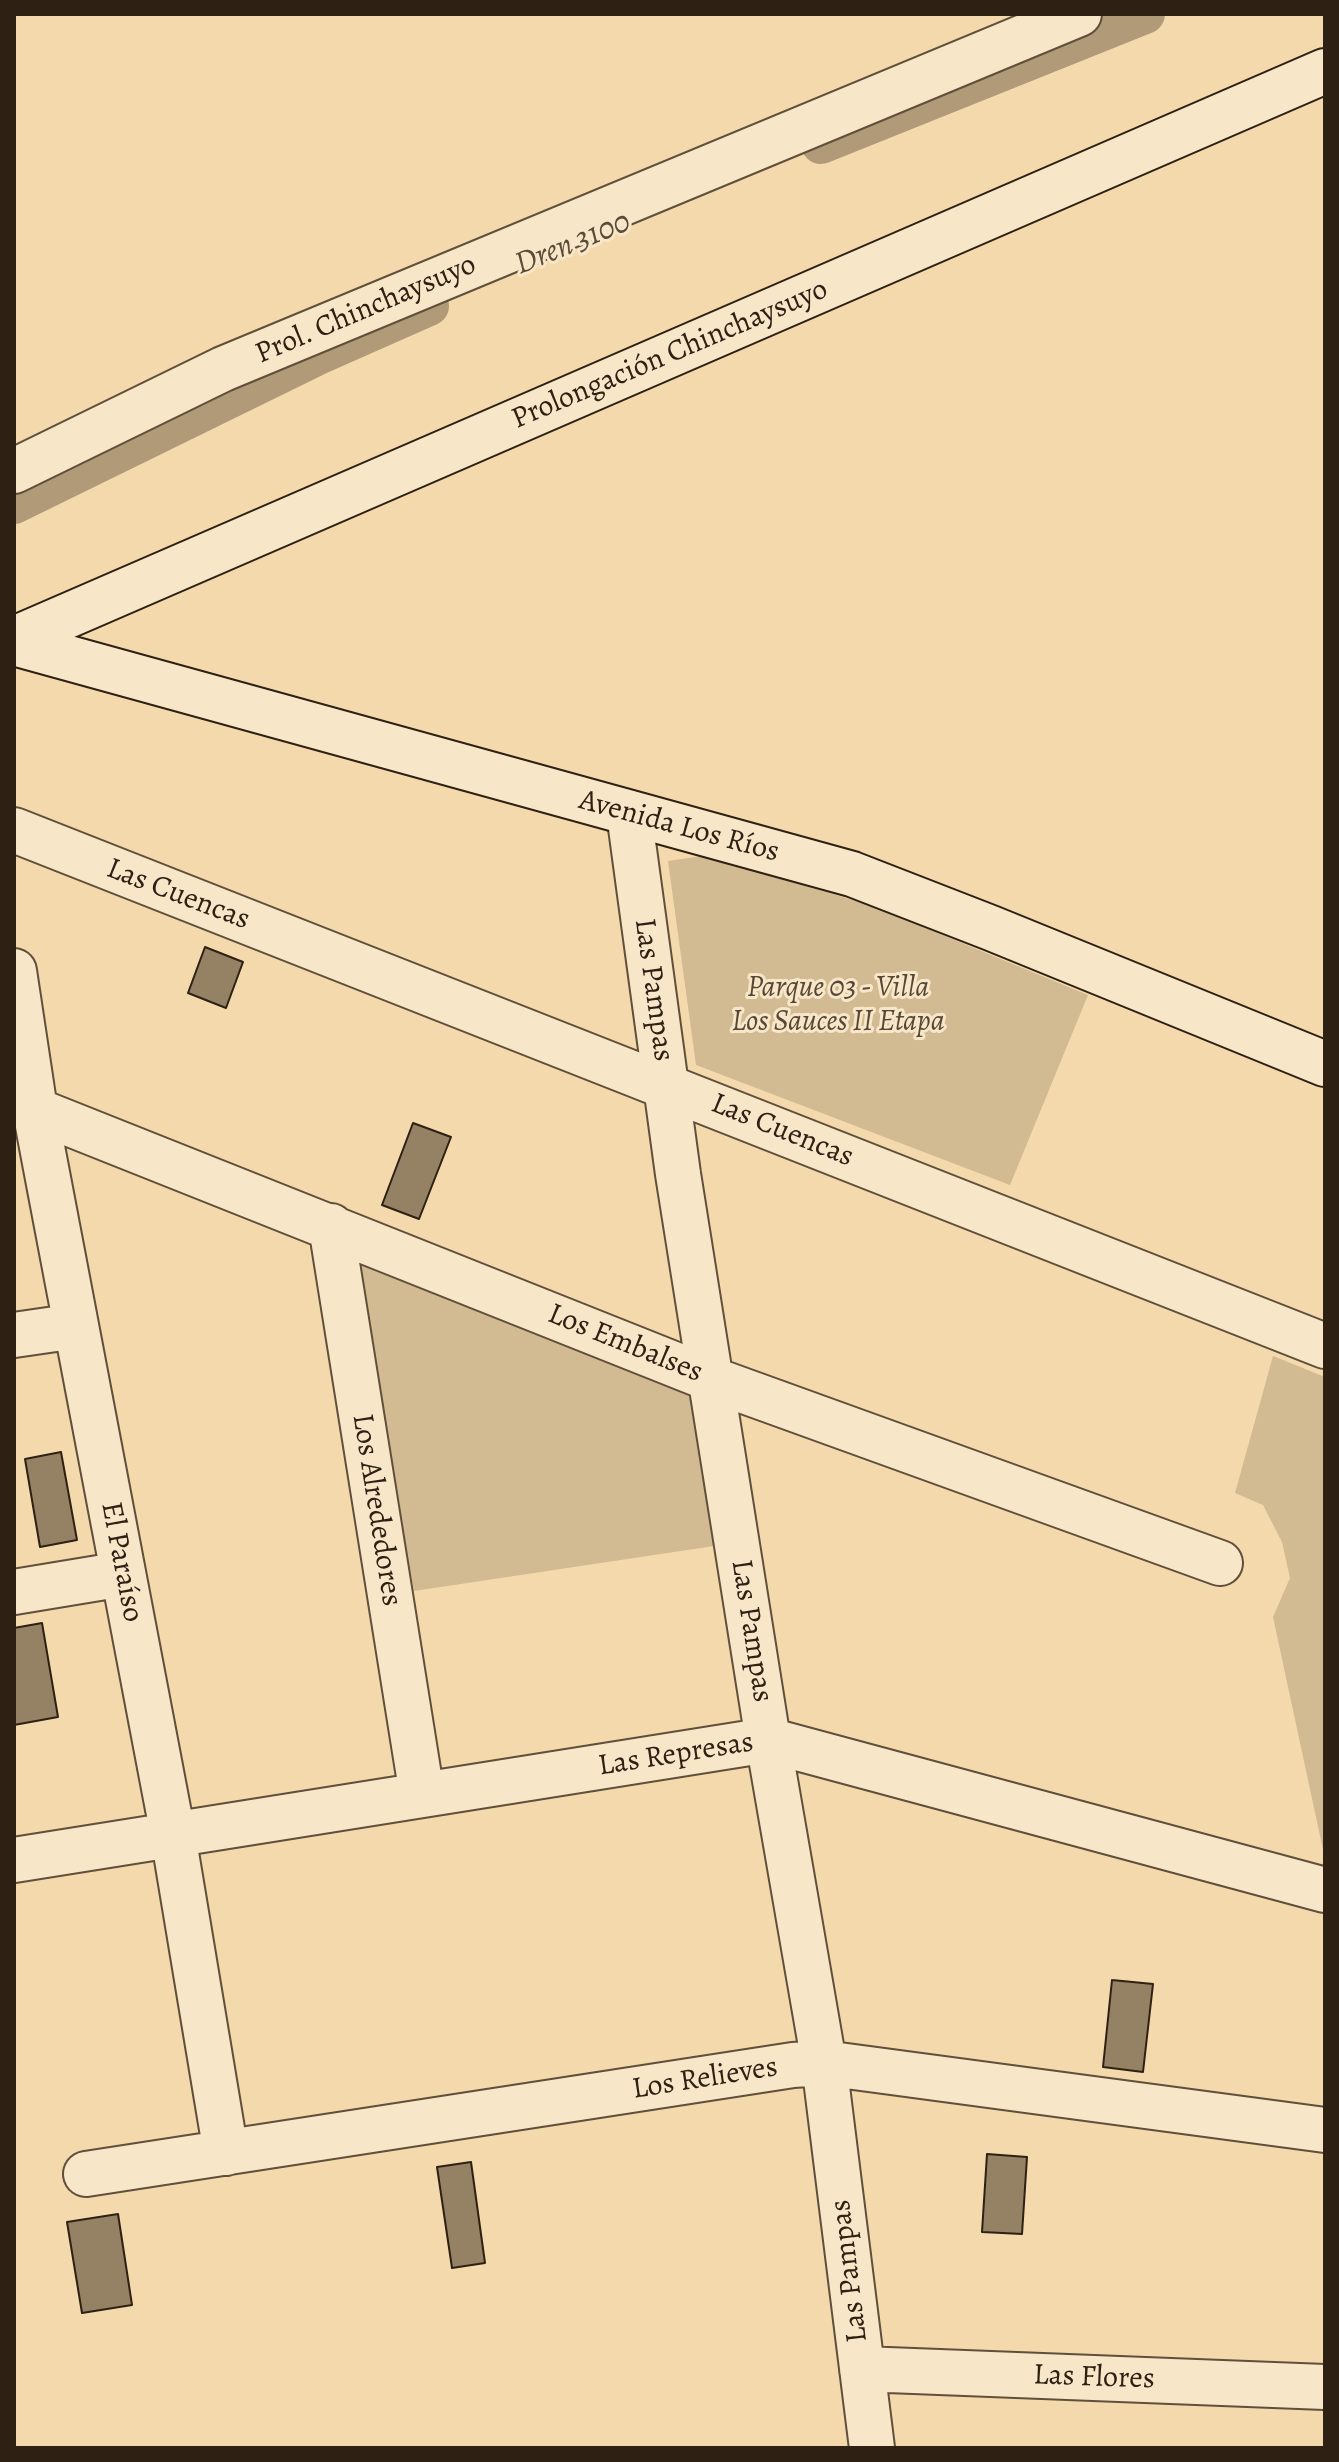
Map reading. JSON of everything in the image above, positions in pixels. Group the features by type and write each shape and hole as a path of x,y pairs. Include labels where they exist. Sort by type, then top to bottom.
{"street":[{"name":"Prol. Chinchaysuyo","path":"14,471 223,369 1079,14"},
{"name":"Prolongación Chinchaysuyo","path":"14,641 1325,71"},
{"name":"Avenida Los Ríos","path":"14,641 852,874 1325,1064"},
{"name":"Las Pampas","path":"629,813 711,1379 768,1740 824,2063 872,2448"},
{"name":"Las Cuencas","path":"14,830 1325,1346"},
{"name":"El Paraíso","path":"14,971 20,1058 35,1110 173,1835 226,2153"},
{"name":"Los Embalses","path":"35,1110 711,1379 1220,1563"},
{"name":"Los Alrededores","path":"331,1226 422,1795"},
{"path":"14,1335 76,1326"},
{"path":"14,1592 123,1574"},
{"name":"Las Represas","path":"14,1860 768,1740 1325,1890"},
{"name":"Los Relieves","path":"86,2174 793,2065 824,2063 1325,2130"},
{"name":"Las Flores","path":"862,2369 1325,2387"}],"green space":[{"name":"Parque 03 - Villa Los Sauces II Etapa","path":"702,856 870,905 1088,995 1010,1185 696,1065 668,861"},
{"path":"367,1252 689,1390 714,1546 414,1591 354,1272"},
{"path":"1273,1356 1325,1377 1325,1859 1273,1617 1290,1578 1282,1542 1263,1505 1235,1493"}],"building":[{"path":"205,947 243,962 226,1008 188,993"},
{"path":"413,1123 451,1137 419,1219 382,1205"},
{"path":"61,1452 77,1540 40,1547 25,1459"},
{"path":"42,1623 58,1717 14,1725 14,1628"},
{"path":"1112,1980 1153,1984 1143,2072 1103,2067"},
{"path":"987,2154 1027,2157 1022,2234 982,2232"},
{"path":"471,2162 485,2263 452,2268 437,2167"},
{"path":"118,2214 132,2305 82,2313 67,2222"}],"waterway":[{"name":"Dren 3100","path":"821,144 1145,14"},
{"name":"Dren 3100","path":"14,504 318,355 429,306"}]}
